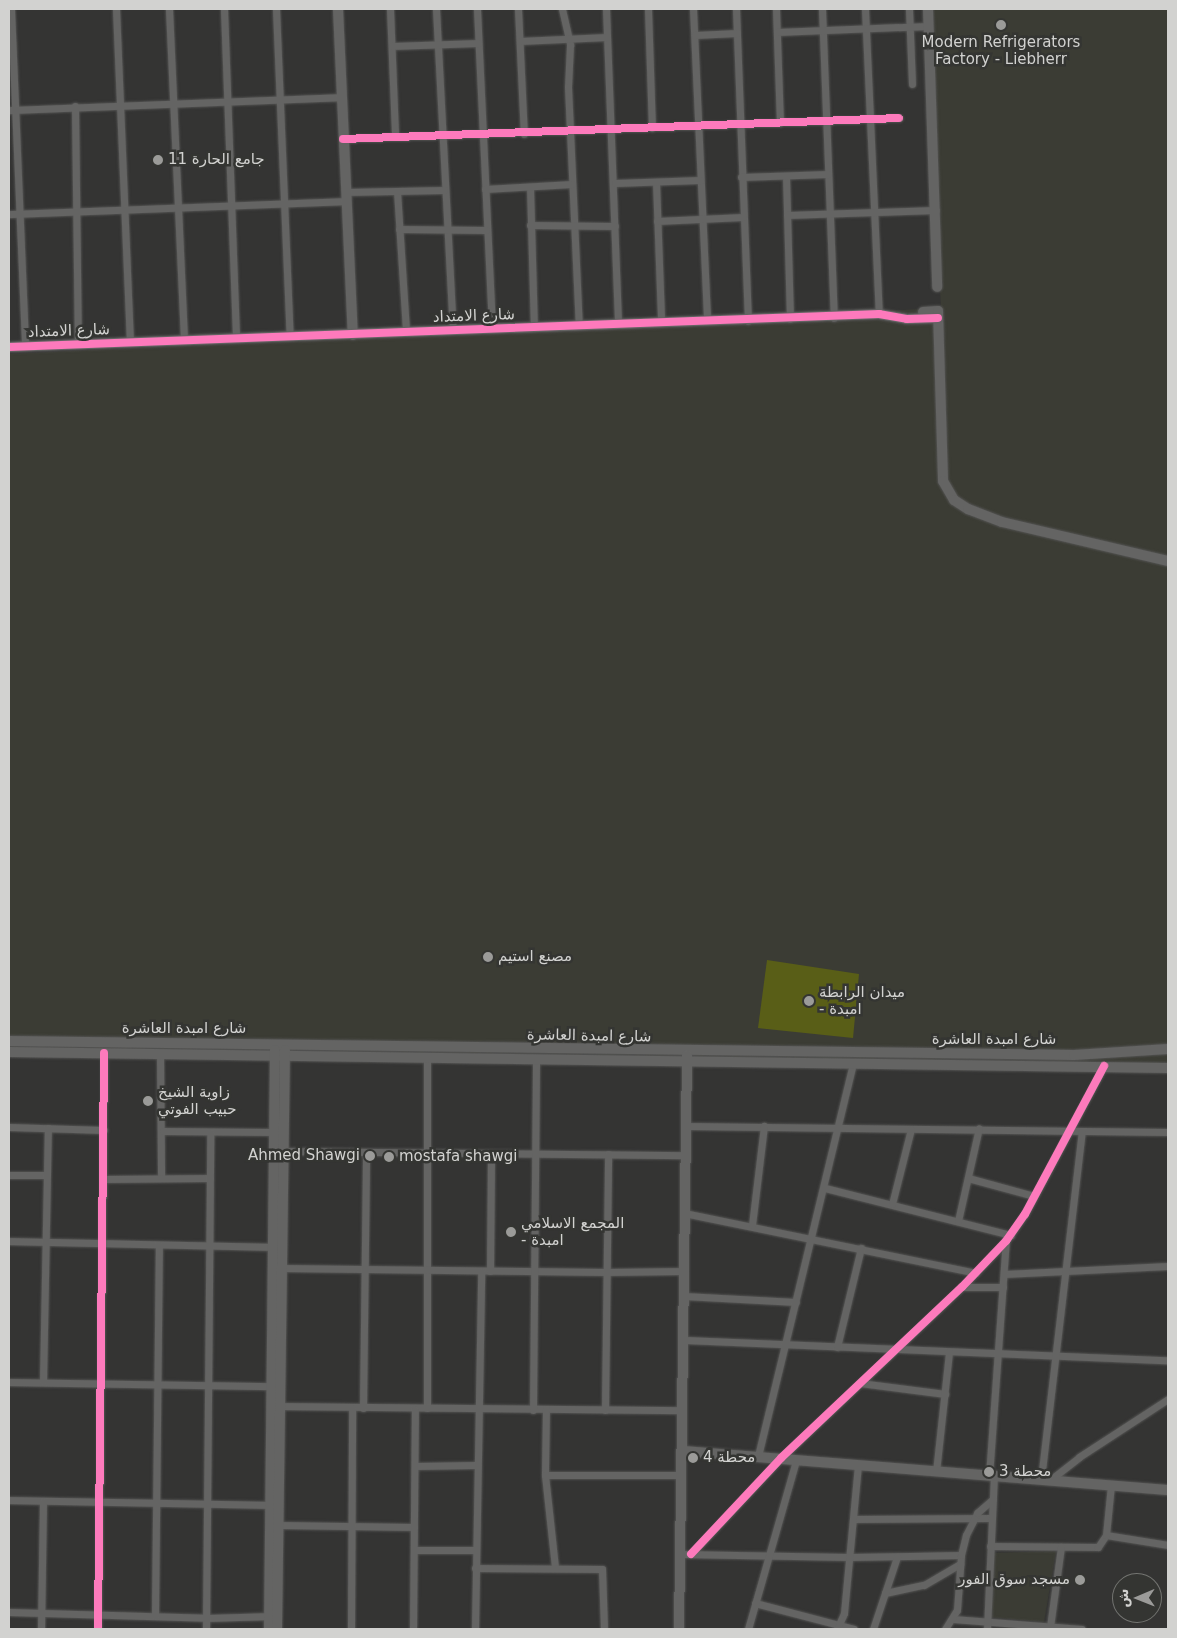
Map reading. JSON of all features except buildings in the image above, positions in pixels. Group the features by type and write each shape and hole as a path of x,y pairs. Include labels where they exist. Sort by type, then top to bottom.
{"main road":[{"path":"338,9 345,197 353,335"},
{"path":"928,9 937,287"},
{"name":"شارع الامتداد","path":"9,347 353,335 661,321 748,321 834,318 879,314 903,317 938,314 943,481 954,500 968,509 1002,522 1168,561"},
{"name":"شارع امبدة العاشرة","path":"9,1042 427,1058 536,1059 1074,1055 1168,1049"},
{"path":"277,1629 273,1616 271,1505 275,1406 276,1301 273,1247 274,1132 280,1051"},
{"path":"269,1629 273,1616 278,1525 275,1406 271,1386 276,1301 281,1268 284,1151 280,1051"},
{"name":"شارع امبدة العاشرة","path":"9,1052 160,1054 280,1051 687,1057 1168,1068"},
{"path":"679,1629 686,1554 682,1476 682,1410 687,1057"},
{"path":"682,1451 1168,1490"}],"street":[{"path":"11,9 12,110 21,214 26,346"},
{"path":"116,9 126,210 130,342"},
{"path":"169,9 184,340"},
{"path":"224,9 236,338"},
{"path":"276,9 290,336"},
{"path":"390,9 395,136"},
{"path":"436,9 441,135 453,330"},
{"path":"477,9 492,329"},
{"path":"518,9 524,134"},
{"path":"562,9 569,40 573,226 579,325"},
{"path":"606,9 618,323"},
{"path":"648,9 652,128"},
{"path":"693,9 707,321"},
{"path":"736,9 748,321"},
{"path":"776,9 780,123"},
{"path":"822,9 834,318"},
{"path":"865,9 879,314"},
{"path":"909,9 912,84"},
{"path":"777,32 929,26"},
{"path":"695,35 737,33"},
{"path":"520,42 607,37"},
{"path":"392,46 478,43"},
{"path":"12,110 75,106 120,106 342,97"},
{"path":"75,106 74,213 78,344"},
{"path":"343,139 395,136 524,134 899,118"},
{"path":"741,177 828,174"},
{"path":"786,176 790,319"},
{"path":"614,183 700,180"},
{"path":"656,182 661,321"},
{"path":"485,189 572,184"},
{"path":"530,187 534,327"},
{"path":"9,214 177,210 285,203 397,191 444,190"},
{"path":"397,191 406,332"},
{"path":"787,215 936,210"},
{"path":"657,221 743,217"},
{"path":"530,226 615,226"},
{"path":"399,229 486,230"},
{"path":"98,1629 104,1244 104,1053"},
{"path":"160,1054 163,1131 161,1178"},
{"path":"427,1058 427,1408"},
{"path":"533,1410 536,1059"},
{"path":"758,1456 825,1188 853,1062"},
{"path":"686,1554 780,1458 962,1287 1008,1238 1034,1196 1104,1066"},
{"path":"686,1126 979,1128 1082,1132 1168,1132"},
{"path":"752,1225 764,1126"},
{"path":"9,1127 104,1130"},
{"path":"44,1382 48,1128"},
{"path":"958,1221 979,1128"},
{"path":"892,1204 911,1129"},
{"path":"163,1131 274,1132"},
{"path":"206,1629 210,1386 210,1132"},
{"path":"1046,1480 1056,1355 1082,1132"},
{"path":"284,1151 685,1155"},
{"path":"363,1408 367,1270 366,1152"},
{"path":"490,1271 491,1153"},
{"path":"605,1410 608,1154"},
{"path":"9,1175 47,1175"},
{"path":"104,1179 210,1178"},
{"path":"968,1178 1034,1196"},
{"path":"825,1188 958,1221 1008,1238"},
{"path":"684,1213 752,1225 976,1273"},
{"path":"987,1626 992,1518 991,1476 1008,1238"},
{"path":"9,1241 273,1247"},
{"path":"155,1616 159,1245"},
{"path":"837,1347 861,1248"},
{"path":"1004,1274 1168,1266"},
{"path":"281,1268 535,1272 685,1270"},
{"path":"475,1629 476,1465 481,1271"},
{"path":"962,1287 1003,1288"},
{"path":"684,1296 796,1302"},
{"path":"683,1340 1168,1360"},
{"path":"936,1472 949,1352"},
{"path":"9,1382 271,1386"},
{"path":"860,1384 945,1394"},
{"path":"1046,1480 1168,1399"},
{"path":"275,1406 478,1410 682,1410"},
{"path":"350,1629 352,1408"},
{"path":"413,1629 415,1550 414,1408"},
{"path":"546,1409 545,1475 555,1567"},
{"path":"748,1629 796,1460"},
{"path":"415,1466 476,1465"},
{"path":"838,1627 844,1613 858,1466"},
{"path":"545,1475 682,1476"},
{"path":"990,1546 1098,1547 1106,1535 1111,1485"},
{"path":"945,1629 957,1610 961,1555 975,1518 992,1499"},
{"path":"9,1500 271,1505"},
{"path":"41,1629 42,1500"},
{"path":"853,1519 992,1518"},
{"path":"278,1525 414,1527"},
{"path":"1106,1535 1168,1545"},
{"path":"1050,1627 1061,1547"},
{"path":"415,1550 475,1550"},
{"path":"686,1554 849,1557 961,1555"},
{"path":"873,1629 897,1557"},
{"path":"885,1593 924,1586 960,1564"},
{"path":"475,1568 555,1567 602,1569 604,1629"},
{"path":"755,1603 838,1627 854,1629"},
{"path":"9,1612 206,1618 273,1616"},
{"path":"953,1619 987,1626 1082,1629"}],"shaded area":[{"path":"926,9 1168,9 1168,1065 9,1053 9,354 941,308"},
{"path":"1056,1551 1044,1622 989,1617 992,1553"}],"green space":[{"name":"ميدان الرابطة - امبدة","path":"767,960 859,974 853,1038 758,1028"}],"cycle path":[{"path":"343,139 899,118"},
{"path":"9,347 879,314 907,319 938,318"},
{"path":"98,1629 104,1053"},
{"path":"691,1554 781,1458 962,1287 1006,1241 1025,1214 1104,1066"}],"place":[{"name":"Modern Refrigerators Factory - Liebherr","path":"1001,25"},
{"name":"جامع الحارة 11","path":"158,160"},
{"name":"مصنع استيم","path":"488,957"},
{"name":"ميدان الرابطة - امبدة","path":"809,1001"},
{"name":"زاوية الشيخ حبيب الفوتي","path":"148,1101"},
{"name":"Ahmed Shawgi","path":"370,1156"},
{"name":"mostafa shawgi","path":"389,1157"},
{"name":"المجمع الاسلامي - امبدة","path":"511,1232"},
{"name":"محطة 4","path":"693,1458"},
{"name":"محطة 3","path":"989,1472"},
{"name":"مسجد سوق الفور","path":"1080,1580"}]}
